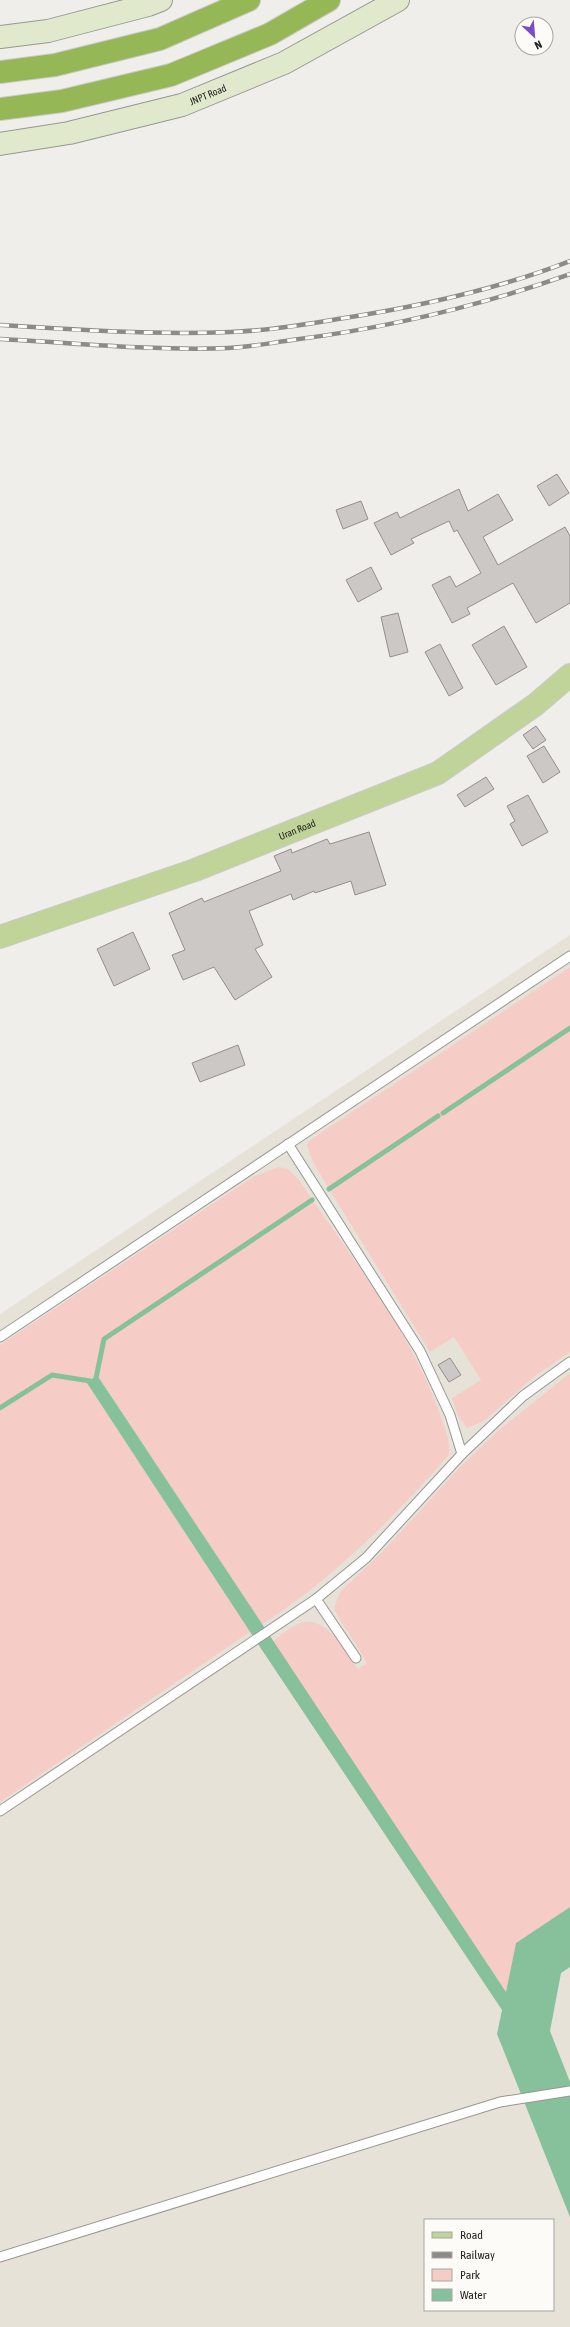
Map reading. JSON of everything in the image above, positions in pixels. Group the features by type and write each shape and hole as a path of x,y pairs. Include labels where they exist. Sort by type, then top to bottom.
{"highway":[{"path":"0,72 55,65 160,39 249,0"},
{"path":"0,109 62,101 172,75 270,34 329,0"}],"main road":[{"name":"Uran Road","path":"0,937 195,870 438,773 535,705 570,675"}],"street":[{"path":"0,37 48,31 148,5 161,0"},
{"name":"JNPT Road","path":"0,144 69,133 182,105 284,63 398,0"}],"lane":[{"path":"0,1337 570,956"},
{"path":"288,1144 420,1351 450,1415 462,1454"},
{"path":"0,1811 316,1600 366,1558 462,1454 523,1396 570,1362"},
{"path":"316,1600 356,1658"},
{"path":"0,2257 500,2102 570,2091"}],"shaded area":[{"path":"570,935 570,2327 0,2327 0,1314"}],"green space":[{"path":"570,967 570,1352 535,1376 484,1421 467,1428 458,1416 452,1398 481,1380 454,1337 430,1352 329,1189 313,1162 307,1146 309,1141 319,1134"},
{"path":"278,1167 288,1169 299,1180 377,1293 395,1322 427,1382 440,1414 448,1439 449,1455 406,1502 361,1547 313,1588 261,1625 99,1378 93,1378 87,1383 250,1632 0,1802 0,1345 253,1177"},
{"path":"570,1373 570,1907 516,1943 506,1992 272,1642 287,1630 300,1623 313,1622 321,1625 336,1638 358,1669 367,1663 335,1611 335,1605 340,1592 382,1552 462,1465 499,1430"}],"water":[{"path":"93,1378 99,1378 506,1992 516,1943 570,1907 570,1967 561,1973 550,2031 570,2082 570,2217 497,2034 502,2010 256,1641 87,1383"}],"building":[{"path":"557,474 569,493 549,506 537,486"},
{"path":"459,489 468,511 498,494 513,520 483,537 498,565 565,527 570,536 570,603 536,623 513,583 467,608 470,614 452,623 432,585 450,576 456,587 481,573 457,530 454,532 449,521 411,539 414,543 391,555 374,523 397,512 400,518"},
{"path":"361,501 368,519 343,529 336,510"},
{"path":"371,567 382,589 358,602 346,580"},
{"path":"398,613 408,652 390,657 381,617"},
{"path":"504,626 527,667 496,685 472,645"},
{"path":"440,644 463,688 449,696 425,652"},
{"path":"536,726 546,740 533,749 523,735"},
{"path":"544,746 560,772 543,783 527,756"},
{"path":"486,777 494,789 465,807 457,795"},
{"path":"528,795 548,832 522,846 510,824 515,821 507,806"},
{"path":"369,832 386,885 355,895 351,881 315,893 314,891 293,900 291,894 249,911 263,945 255,949 272,977 235,1000 214,967 183,980 172,955 185,950 169,913 202,898 204,902 281,871 274,856 291,849 292,853 327,839 330,844"},
{"path":"133,932 150,969 114,986 97,949"},
{"path":"238,1045 245,1065 200,1082 192,1063"},
{"path":"450,1358 461,1375 449,1382 438,1365"}],"waterway":[{"path":"443,1113 570,1028"},
{"path":"329,1189 438,1116"},
{"path":"97,1385 96,1378 104,1339 312,1200"},
{"path":"0,1408 52,1375 90,1381 95,1385"}],"railway":[{"path":"0,325 172,333 230,332 271,329 427,303 514,281 570,261"},
{"path":"0,339 143,348 200,349 245,347 328,335 398,322 468,306 536,286 570,274"}]}
